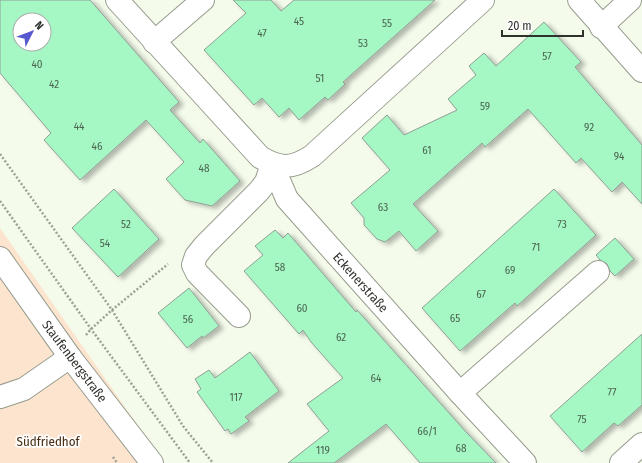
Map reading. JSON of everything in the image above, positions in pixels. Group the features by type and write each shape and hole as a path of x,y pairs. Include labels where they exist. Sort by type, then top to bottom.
{"street":[{"path":"116,0 260,157 272,164 284,166 300,164 312,156 483,0"},
{"path":"154,42 203,0"},
{"path":"578,0 642,72"},
{"path":"601,27 630,0"},
{"path":"239,316 196,273 193,265 196,256 204,246 259,191 266,182 272,164"},
{"name":"Eckenerstraße","path":"272,164 287,199 460,393 525,463"},
{"name":"Staufenbergstraße","path":"0,258 70,357 152,463"},
{"path":"460,393 598,272"},
{"path":"0,397 24,389 70,357"},
{"path":"621,463 642,444"}],"path":[{"path":"0,154 112,310 183,426 213,463"},
{"path":"0,201 91,329 190,463"},
{"path":"70,357 91,329 174,258 183,255 196,256"}],"green space":[{"name":"Südfriedhof","path":"0,228 164,463 0,463"}],"building":[{"path":"0,0 90,0 179,102 170,110 200,143 203,139 240,181 212,206 185,200 166,179 184,162 146,120 80,180 44,140 51,133 0,73"},
{"path":"233,0 271,0 281,11 294,0 435,0 343,82 345,84 328,100 325,97 299,120 289,108 279,117 262,98 254,105 204,50 246,13"},
{"path":"544,22 581,62 575,67 642,145 642,204 622,182 612,192 581,158 576,163 528,109 485,147 482,143 413,204 438,231 416,251 399,231 385,242 377,239 364,225 364,218 351,203 390,170 362,138 387,115 404,135 457,110 448,99 476,75 469,66 484,53 496,66"},
{"path":"114,189 159,239 118,277 72,228"},
{"path":"554,189 596,235 517,306 515,303 460,351 422,308"},
{"path":"275,230 283,238 288,233 356,312 357,310 466,432 496,463 420,463 386,424 334,463 288,463 329,431 307,404 343,378 311,342 303,330 299,334 244,271 263,255 255,246"},
{"path":"615,238 634,259 615,276 610,271 607,264 600,260 596,255"},
{"path":"189,288 219,326 203,338 202,336 187,348 158,313"},
{"path":"642,334 642,405 618,426 614,423 582,452 550,416"},
{"path":"250,352 279,391 245,417 249,421 231,434 228,429 225,431 197,392 201,389 195,379 209,370 215,378"}]}
